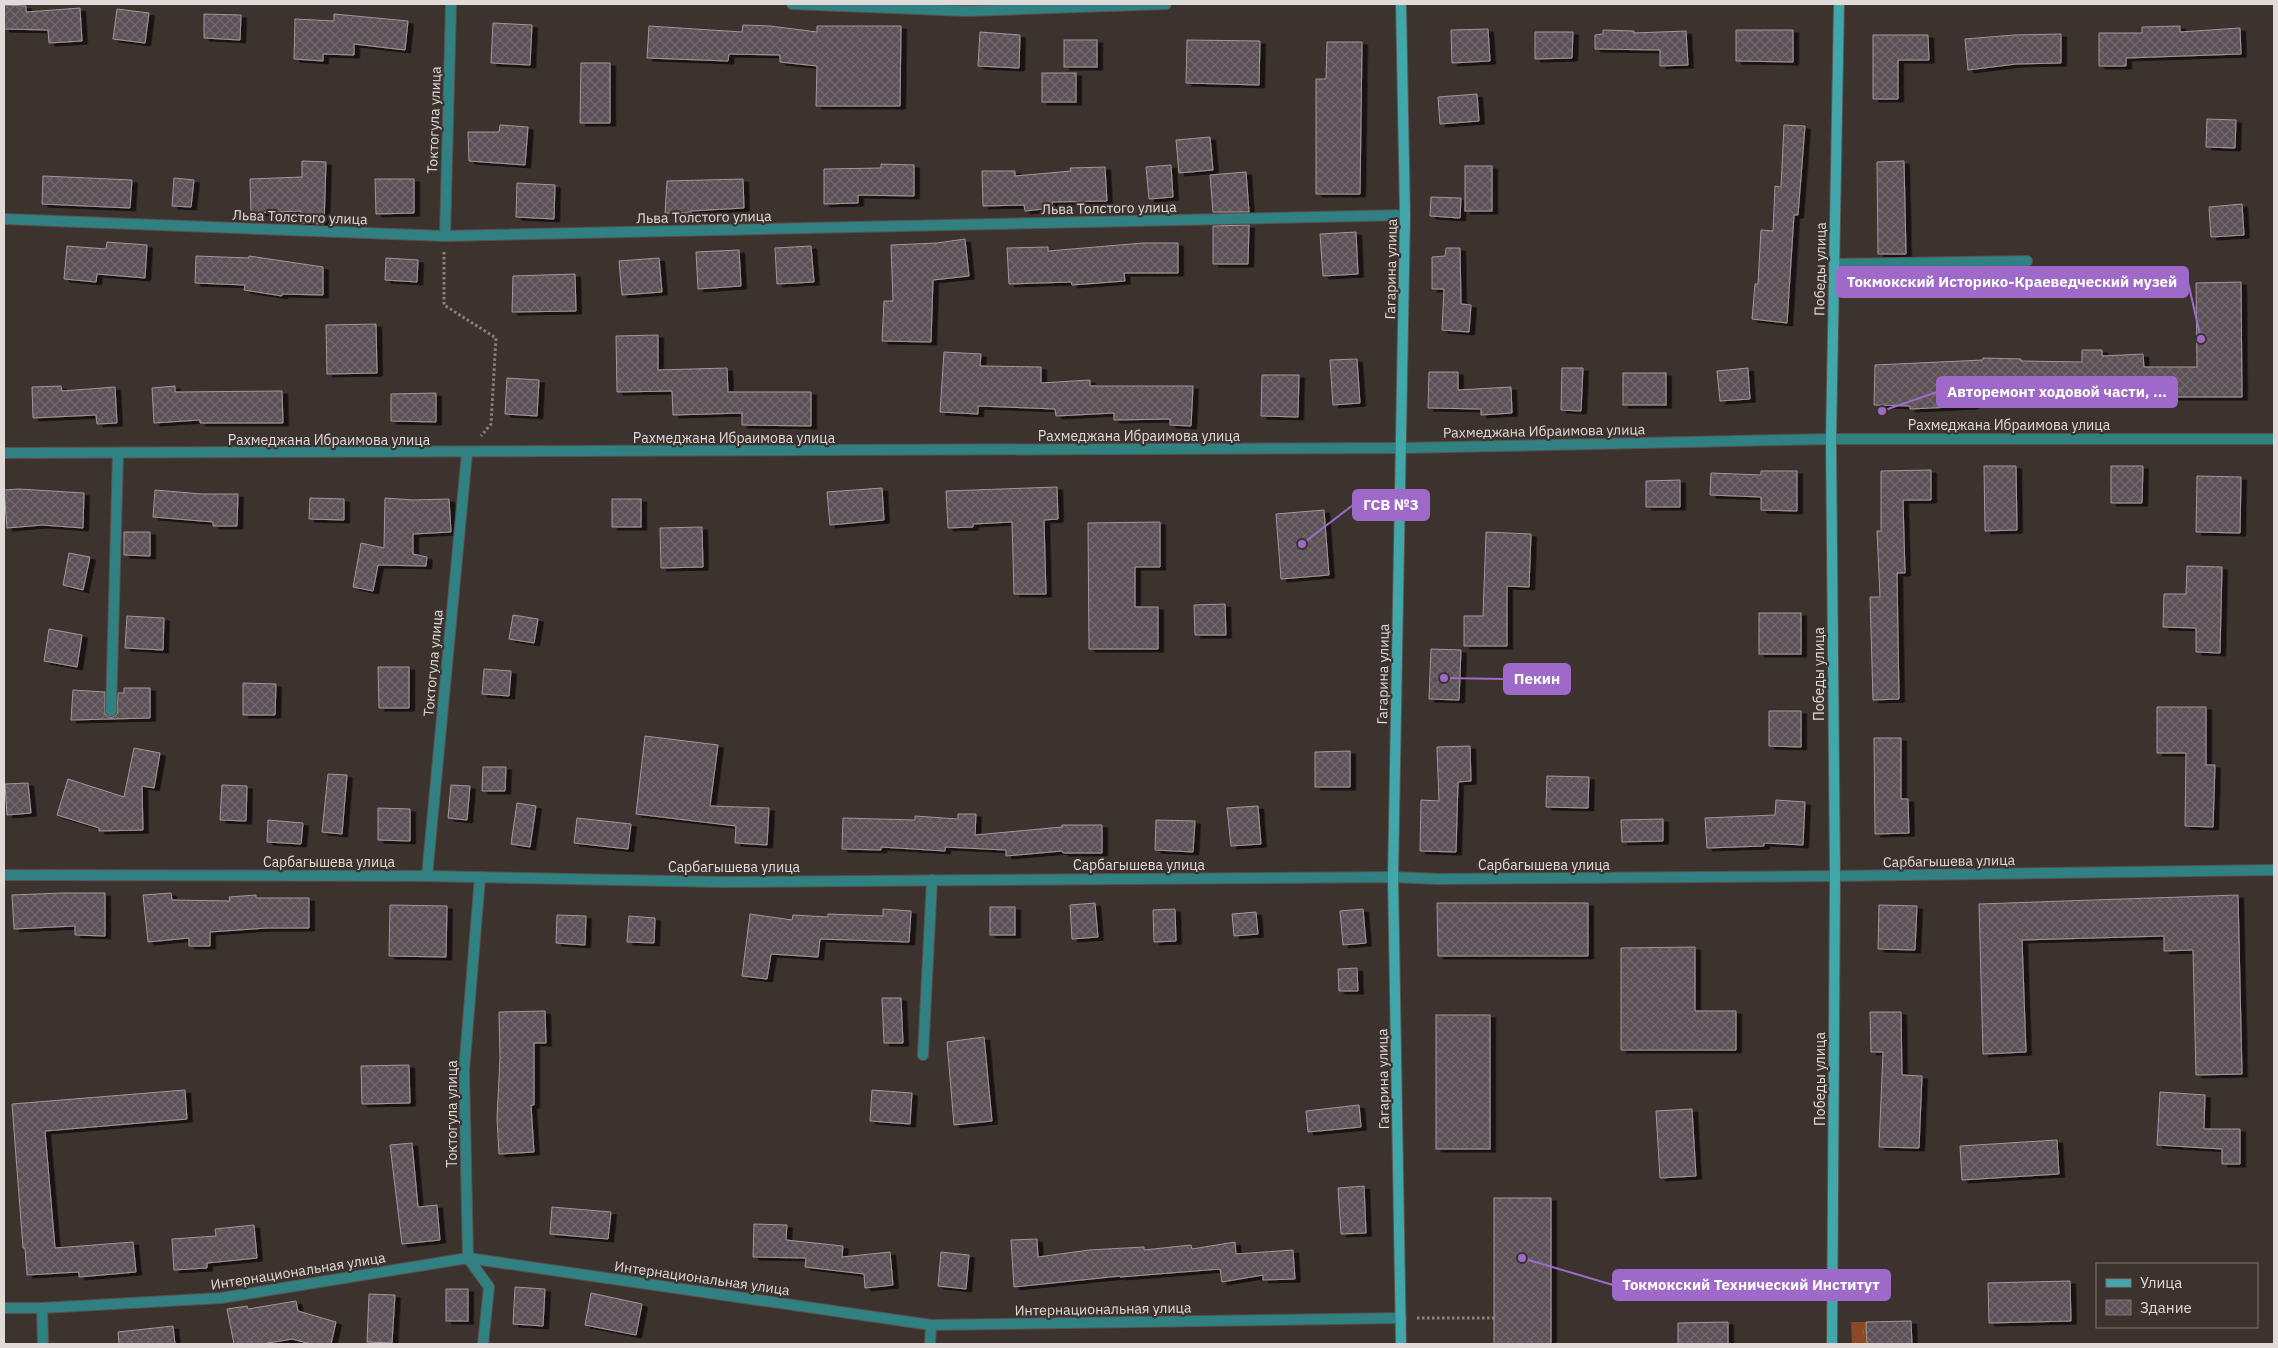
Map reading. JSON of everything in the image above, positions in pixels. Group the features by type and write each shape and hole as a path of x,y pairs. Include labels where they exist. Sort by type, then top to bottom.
{"main road":[{"name":"Гагарина улица","path":"1401,4 1405,215 1393,877 1401,1344"},
{"name":"Победы улица","path":"1832,1344 1835,876 1831,439 1839,4"}],"street":[{"name":"Токтогула улица","path":"445,236 451,4"},
{"path":"792,4 967,11 1166,4"},
{"name":"Льва Толстого улица","path":"4,219 445,236 1405,215"},
{"path":"1834,264 2027,261"},
{"name":"Рахмеджана Ибраимова улица","path":"4,454 1401,448 1831,439 2274,440"},
{"name":"Токтогула улица","path":"427,876 466,453"},
{"path":"111,711 118,454"},
{"name":"Сарбагышева улица","path":"4,875 427,876 722,882 1393,877 1448,879 2274,870"},
{"name":"Токтогула улица","path":"468,1258 464,1071 480,878"},
{"path":"923,1055 932,880"},
{"path":"468,1258 489,1287 483,1344"},
{"name":"Интернациональная улица","path":"4,1308 42,1308 221,1298 468,1258 931,1325 1400,1318"},
{"path":"42,1308 43,1344"},
{"path":"930,1344 931,1325"}],"path":[{"path":"445,236 444,305 496,338 491,424 466,453"},
{"path":"1400,1318 1494,1318"}],"green space":[{"path":"1851,1322 1866,1322 1867,1344 1852,1344"}],"building":[{"path":"4,5 26,6 26,12 80,8 82,41 49,43 48,30 4,29"},
{"path":"117,9 149,13 145,43 113,39"},
{"path":"204,14 241,15 240,40 204,38"},
{"path":"334,14 408,21 405,50 354,44 354,55 323,54 323,61 294,59 295,19 334,21"},
{"path":"493,23 532,25 530,65 491,63"},
{"path":"743,25 770,26 817,32 817,26 901,26 900,106 816,106 817,66 780,62 780,55 729,54 728,61 647,58 649,26 742,32"},
{"path":"2180,26 2180,32 2240,28 2241,54 2126,58 2126,66 2099,66 2099,33 2142,33 2142,27"},
{"path":"1488,29 1490,61 1452,63 1451,30"},
{"path":"1603,30 1634,31 1634,33 1686,31 1688,65 1660,66 1660,50 1595,49 1595,35 1603,34"},
{"path":"1736,30 1793,30 1793,62 1736,61"},
{"path":"980,32 1020,35 1019,68 978,66"},
{"path":"1535,32 1573,32 1572,58 1535,59"},
{"path":"2061,34 2061,63 2016,64 1968,70 1965,39"},
{"path":"1873,35 1928,35 1929,60 1898,60 1898,99 1873,99"},
{"path":"1064,40 1097,40 1097,67 1064,67"},
{"path":"1187,40 1260,41 1259,85 1186,83"},
{"path":"1327,42 1362,42 1360,194 1316,194 1316,79 1326,79"},
{"path":"581,63 610,63 610,123 580,123"},
{"path":"1042,73 1076,73 1076,102 1042,102"},
{"path":"1477,94 1479,121 1440,124 1438,97"},
{"path":"2207,119 2236,120 2235,148 2206,147"},
{"path":"500,125 528,127 525,165 469,161 468,132 499,132"},
{"path":"1784,125 1805,126 1798,215 1794,215 1787,323 1752,319 1755,284 1758,284 1761,230 1773,231 1775,186 1781,187"},
{"path":"1210,137 1213,170 1179,173 1176,140"},
{"path":"302,161 326,162 324,224 300,223 301,211 251,213 250,179 302,177"},
{"path":"1904,161 1906,254 1878,254 1877,162"},
{"path":"881,164 914,165 914,196 858,195 858,203 824,204 824,169 881,168"},
{"path":"1171,165 1173,197 1149,199 1146,167"},
{"path":"1465,166 1492,166 1492,211 1465,211"},
{"path":"1105,167 1107,201 1052,202 1053,208 1025,211 1024,205 983,206 982,171 1015,171 1015,176 1071,171 1070,168"},
{"path":"1246,172 1249,212 1213,212 1210,175"},
{"path":"43,176 132,180 130,208 42,204"},
{"path":"174,178 194,180 191,207 172,206"},
{"path":"375,179 414,179 414,213 376,214"},
{"path":"743,179 744,208 691,211 691,213 665,213 667,181"},
{"path":"517,183 555,185 554,219 516,217"},
{"path":"1431,197 1461,198 1460,218 1430,216"},
{"path":"2242,204 2244,235 2211,237 2209,207"},
{"path":"1249,225 1248,264 1213,264 1213,226"},
{"path":"1356,232 1358,274 1323,276 1320,234"},
{"path":"965,239 969,276 933,280 931,342 882,341 884,301 893,301 891,245 937,243"},
{"path":"107,242 147,245 145,278 97,274 96,282 64,279 67,246 106,249"},
{"path":"1143,243 1178,243 1178,273 1124,273 1125,281 1072,285 1071,282 1009,284 1007,248 1048,247 1048,251"},
{"path":"811,246 814,282 777,284 775,248"},
{"path":"1446,248 1460,248 1461,304 1471,305 1469,332 1442,330 1444,289 1432,289 1432,257 1445,256"},
{"path":"739,250 741,286 698,289 696,252"},
{"path":"196,256 249,258 249,256 323,267 323,295 282,294 282,296 244,290 245,285 195,283"},
{"path":"386,258 418,260 417,282 385,280"},
{"path":"659,258 662,292 622,295 619,261"},
{"path":"575,274 576,311 512,312 513,276"},
{"path":"2241,282 2242,397 2145,397 2145,400 2117,401 2083,400 2083,396 2021,395 2021,401 1973,400 1973,406 1910,409 1910,406 1874,405 1875,365 1983,360 1983,358 2082,362 2082,350 2102,350 2102,356 2143,354 2144,367 2197,367 2196,283"},
{"path":"376,324 377,373 327,374 326,325"},
{"path":"658,335 658,370 727,368 728,392 811,392 811,426 742,425 742,413 673,415 672,391 617,392 616,336"},
{"path":"944,352 981,354 980,366 1041,367 1041,383 1090,380 1090,386 1193,386 1191,426 1170,425 1170,419 1114,420 1114,413 1056,416 1055,409 978,406 978,414 940,412"},
{"path":"1357,359 1360,403 1333,405 1330,360"},
{"path":"1562,368 1583,368 1581,411 1561,410"},
{"path":"1748,368 1750,399 1720,401 1717,371"},
{"path":"1429,372 1458,372 1458,390 1511,387 1512,413 1481,415 1481,409 1428,408"},
{"path":"1623,373 1666,373 1666,405 1623,405"},
{"path":"1262,375 1299,375 1298,417 1261,416"},
{"path":"507,378 539,380 537,416 505,414"},
{"path":"61,386 62,391 115,387 117,423 97,424 96,415 33,418 32,387"},
{"path":"175,386 175,392 282,391 283,423 200,423 200,420 154,423 152,388"},
{"path":"436,393 436,422 391,421 391,394"},
{"path":"1984,466 2016,466 2017,530 1985,531"},
{"path":"2111,466 2143,466 2142,503 2111,503"},
{"path":"1931,470 1931,500 1903,500 1905,573 1897,573 1899,699 1873,700 1870,597 1880,597 1877,531 1881,531 1881,471"},
{"path":"1761,471 1797,471 1797,511 1761,510 1761,497 1710,495 1711,473 1761,475"},
{"path":"2197,476 2241,477 2240,533 2196,532"},
{"path":"1680,480 1680,507 1646,507 1646,481"},
{"path":"1057,487 1058,519 1044,520 1046,594 1014,594 1012,522 973,524 973,527 948,528 946,491"},
{"path":"882,488 884,520 830,525 827,492"},
{"path":"19,489 84,493 83,528 42,525 7,528 4,490"},
{"path":"155,490 202,494 238,494 237,526 213,526 213,522 153,517"},
{"path":"310,498 344,499 344,520 309,519"},
{"path":"385,498 413,500 449,499 451,532 413,534 413,554 427,557 426,566 378,565 373,591 353,587 361,543 384,548"},
{"path":"612,499 641,499 641,527 612,527"},
{"path":"1324,510 1329,575 1281,579 1276,514"},
{"path":"1160,522 1160,567 1135,567 1135,607 1158,607 1158,649 1089,649 1088,523"},
{"path":"702,527 703,567 661,568 660,528"},
{"path":"124,532 150,532 150,556 124,555"},
{"path":"1486,532 1531,534 1529,587 1507,586 1507,646 1464,646 1464,616 1483,616"},
{"path":"69,553 90,557 83,590 63,585"},
{"path":"2187,566 2222,567 2220,653 2196,652 2196,628 2163,627 2164,594 2186,594"},
{"path":"1225,604 1226,635 1195,635 1194,605"},
{"path":"1759,613 1801,613 1801,654 1759,654"},
{"path":"513,615 538,619 534,643 509,639"},
{"path":"127,616 164,618 163,650 125,648"},
{"path":"49,629 82,635 77,667 44,661"},
{"path":"1431,649 1461,650 1459,700 1429,699"},
{"path":"378,667 409,667 409,708 379,708"},
{"path":"484,669 511,671 509,696 482,694"},
{"path":"243,683 276,684 275,715 243,715"},
{"path":"124,688 150,688 150,718 71,720 73,690 105,692 105,714 111,718 117,714 118,693 124,693"},
{"path":"2157,707 2206,707 2206,765 2215,765 2213,827 2185,826 2186,753 2157,753"},
{"path":"1769,711 1801,711 1801,747 1769,746"},
{"path":"645,736 718,745 710,806 769,808 767,845 735,843 736,826 636,814"},
{"path":"1874,738 1901,738 1901,799 1908,799 1909,833 1875,834"},
{"path":"1470,746 1471,781 1458,782 1456,852 1420,851 1421,800 1439,801 1437,747"},
{"path":"134,748 160,753 154,788 142,786 143,830 99,831 99,828 57,815 68,779 124,797"},
{"path":"1350,751 1350,787 1315,787 1315,752"},
{"path":"483,767 506,767 505,791 482,791"},
{"path":"328,774 347,775 342,834 322,832"},
{"path":"1547,776 1589,777 1588,808 1546,807"},
{"path":"28,783 31,813 7,815 5,784"},
{"path":"222,785 247,786 246,821 220,820"},
{"path":"451,785 470,786 467,820 448,818"},
{"path":"1776,800 1805,802 1803,845 1764,843 1764,846 1707,848 1705,818 1775,815"},
{"path":"517,803 536,806 530,847 511,844"},
{"path":"1258,806 1261,844 1231,846 1227,808"},
{"path":"378,808 410,809 410,841 378,840"},
{"path":"958,814 976,814 975,835 1062,827 1062,825 1102,825 1102,853 1063,853 1062,851 1006,856 1006,850 945,847 945,851 881,847 881,850 842,849 843,818 915,820 915,816 958,819"},
{"path":"577,818 631,824 628,849 574,843"},
{"path":"1663,819 1663,841 1622,842 1621,820"},
{"path":"268,820 303,823 301,844 267,842"},
{"path":"1156,820 1195,821 1193,852 1155,850"},
{"path":"105,893 105,936 75,935 75,926 14,929 12,895"},
{"path":"171,893 172,900 230,901 229,897 256,895 256,898 309,898 309,928 266,928 210,932 210,946 189,946 189,938 148,942 143,895"},
{"path":"2238,895 2242,1074 2196,1075 2193,950 2164,951 2164,936 2022,940 2026,1052 1983,1054 1979,904"},
{"path":"1095,903 1098,937 1072,939 1070,905"},
{"path":"1437,903 1588,903 1588,956 1438,956"},
{"path":"390,905 447,906 446,957 389,956"},
{"path":"1879,905 1917,906 1915,950 1878,949"},
{"path":"990,907 1015,907 1015,935 990,935"},
{"path":"883,909 911,911 909,942 820,939 818,957 771,954 767,979 742,976 750,914 792,920 793,915 828,917 828,914 883,916"},
{"path":"1175,909 1176,941 1154,942 1153,910"},
{"path":"1363,909 1366,943 1343,945 1340,911"},
{"path":"1256,912 1258,934 1234,936 1232,914"},
{"path":"557,915 586,916 585,945 556,943"},
{"path":"629,916 655,918 654,943 627,942"},
{"path":"1695,947 1695,1011 1736,1011 1736,1050 1621,1050 1621,948"},
{"path":"1357,968 1358,991 1339,991 1338,969"},
{"path":"882,998 901,998 903,1043 884,1043"},
{"path":"545,1011 546,1043 534,1043 534,1105 531,1105 534,1152 499,1154 497,1118 500,1058 499,1012"},
{"path":"1870,1012 1901,1012 1902,1075 1922,1076 1919,1148 1879,1147 1883,1052 1871,1052"},
{"path":"1436,1015 1490,1015 1490,1149 1436,1149"},
{"path":"984,1037 992,1121 954,1125 947,1042"},
{"path":"409,1065 410,1103 362,1104 361,1066"},
{"path":"185,1090 187,1119 45,1131 55,1248 133,1242 136,1272 79,1277 79,1272 27,1275 25,1248 23,1248 12,1104"},
{"path":"872,1090 912,1093 910,1124 870,1121"},
{"path":"2160,1092 2205,1095 2204,1129 2240,1129 2240,1164 2222,1164 2222,1149 2157,1145"},
{"path":"1359,1105 1361,1127 1308,1132 1306,1111"},
{"path":"1692,1109 1696,1176 1660,1178 1656,1111"},
{"path":"2057,1140 2059,1174 1962,1180 1960,1146"},
{"path":"412,1143 418,1207 437,1205 440,1240 402,1244 390,1145"},
{"path":"1364,1186 1366,1233 1341,1234 1338,1188"},
{"path":"1494,1198 1551,1198 1551,1344 1494,1344"},
{"path":"552,1207 611,1212 608,1239 550,1234"},
{"path":"754,1224 787,1225 786,1240 843,1246 842,1257 890,1252 893,1285 865,1288 864,1274 805,1267 806,1258 753,1257"},
{"path":"254,1225 257,1258 207,1263 207,1268 174,1270 172,1239 216,1236 215,1229"},
{"path":"1037,1239 1038,1257 1089,1250 1144,1247 1144,1250 1191,1245 1192,1249 1235,1242 1236,1254 1293,1250 1295,1279 1263,1280 1263,1275 1222,1282 1220,1269 1120,1276 1014,1287 1011,1240"},
{"path":"941,1252 969,1255 966,1289 938,1286"},
{"path":"2070,1281 2071,1321 1989,1323 1988,1283"},
{"path":"515,1287 545,1289 543,1326 513,1324"},
{"path":"446,1289 468,1289 468,1321 446,1321"},
{"path":"591,1293 642,1304 636,1335 585,1325"},
{"path":"369,1294 395,1295 392,1343 367,1342"},
{"path":"296,1301 298,1311 336,1322 331,1344 311,1344 292,1339 262,1344 234,1344 227,1309 247,1306 248,1309"},
{"path":"1911,1321 1912,1344 1867,1344 1866,1322"},
{"path":"1728,1322 1728,1344 1678,1344 1678,1323"},
{"path":"173,1326 175,1344 119,1344 118,1332"}],"place":[{"name":"Токмокский Историко-Краеведческий музей","path":"2201,339"},
{"name":"Авторемонт ходовой части, ...","path":"1882,411"},
{"name":"ГСВ №3","path":"1302,544"},
{"name":"Пекин","path":"1444,678"},
{"name":"Токмокский Технический Институт","path":"1522,1258"}]}
